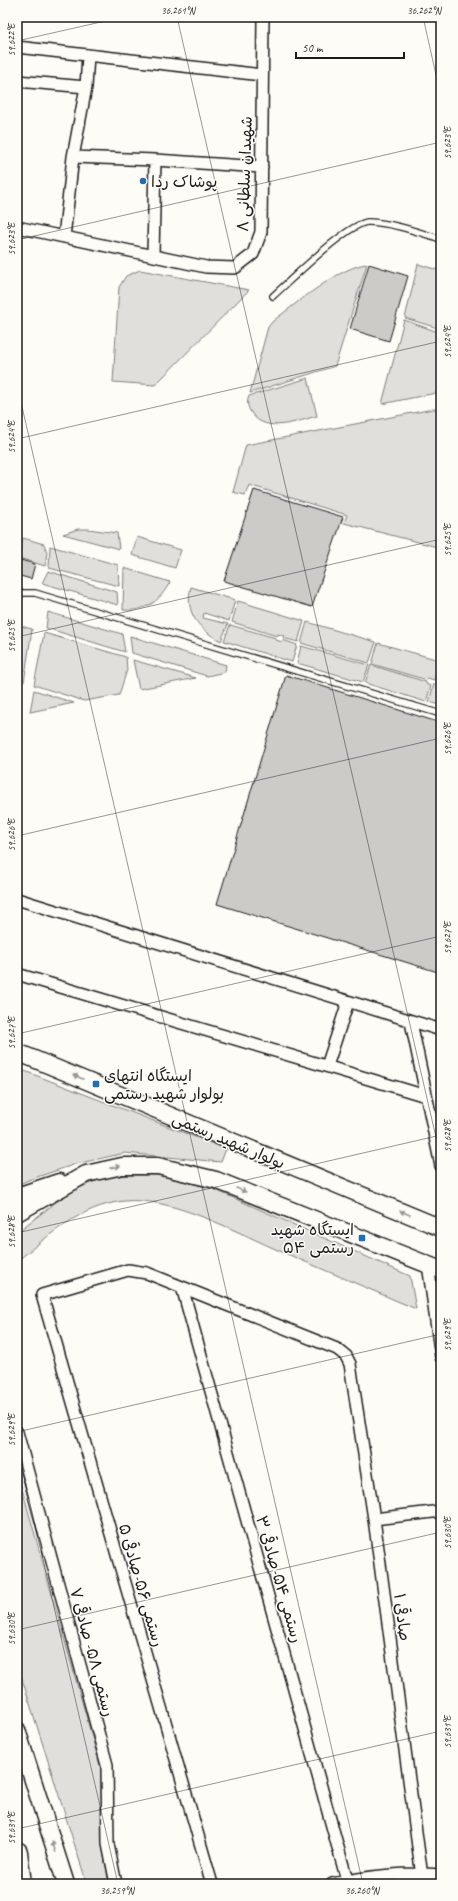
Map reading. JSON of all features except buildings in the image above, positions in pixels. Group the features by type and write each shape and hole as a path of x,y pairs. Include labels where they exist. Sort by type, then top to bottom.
{"highway":[{"path":"17,1852 21,1884"}],"main road":[{"name":"بولوار شهید رستمی","path":"17,1052 441,1228"},
{"path":"17,1196 86,1174 122,1166 158,1166 216,1180 434,1267"},
{"path":"17,1213 86,1174"},
{"path":"17,1730 66,1884"}],"street":[{"name":"شهیدان سلطانی ۸","path":"17,227 206,267 234,268 253,254 261,232 263,17"},
{"path":"17,47 262,75"},
{"path":"64,237 72,157 86,87 88,55"},
{"path":"17,81 86,87"},
{"path":"72,157 155,160 262,167"},
{"path":"153,255 155,160"},
{"path":"17,899 411,1022 441,1030"},
{"path":"17,974 426,1096"},
{"path":"327,1066 348,1002"},
{"path":"411,1022 441,1166"},
{"path":"434,1267 441,1357"},
{"name":"رستمی ۵۶-صادقی ۵","path":"182,1287 147,1273 128,1270 42,1295 212,1884"},
{"name":"صادقی ۱","path":"182,1287 337,1349 346,1356 350,1364 374,1519 422,1879"},
{"name":"رستمی ۵۴-صادقی ۳","path":"182,1287 347,1880"},
{"name":"رستمی ۵۸- صادقی ۷","path":"17,1432 107,1765 108,1844 116,1884"},
{"path":"374,1519 441,1511"},
{"path":"334,1884 347,1880 422,1879 441,1876"}],"lane":[{"path":"274,296 346,231 368,222 412,230 441,239"},
{"path":"17,593 34,593 441,714"}],"shaded area":[{"path":"367,264 335,366 250,393 268,327 273,321 305,296 331,279 356,266"},
{"path":"418,264 441,271 441,329 405,318"},
{"path":"140,270 249,290 155,385 113,382 119,287 126,276"},
{"path":"404,320 441,333 441,392 382,404"},
{"path":"308,378 317,416 292,423 274,425 258,420 252,414 248,403 249,396"},
{"path":"433,409 441,409 441,548 344,523 347,515 249,485 245,495 233,492 246,445"},
{"path":"78,529 117,533 119,549 63,534"},
{"path":"137,537 181,550 175,568 132,555"},
{"path":"23,538 44,544 47,552 45,566 19,558"},
{"path":"50,546 118,565 119,586 49,568"},
{"path":"124,568 170,582 162,595 151,604 139,609 123,610"},
{"path":"48,571 117,592 118,605 42,583"},
{"path":"191,587 235,600 229,621 204,613 203,618 228,624 221,641 213,637 200,626 195,619 189,596"},
{"path":"238,601 304,621 298,642 283,638 284,636 278,634 277,636 232,622"},
{"path":"48,612 122,634 125,652 46,628"},
{"path":"307,622 376,642 369,663 301,643"},
{"path":"17,625 32,629 24,682 17,680"},
{"path":"230,625 276,638 276,640 282,642 283,640 297,645 292,662 224,641"},
{"path":"44,633 126,657 127,670 119,695 84,701 34,685"},
{"path":"130,636 226,665 225,672 207,676 132,653"},
{"path":"378,643 439,660 434,680 428,678 427,680 372,664"},
{"path":"301,646 369,665 363,682 297,663"},
{"path":"133,660 196,678 139,689"},
{"path":"371,665 426,682 426,684 431,686 426,702 365,683"},
{"path":"434,684 441,686 441,705 429,702"},
{"path":"34,690 74,703 30,712"},
{"path":"17,1068 226,1149 221,1162 125,1153 76,1164 17,1185"},
{"path":"128,1175 158,1175 211,1188 410,1276 416,1309 200,1216 180,1209 141,1201 124,1201 108,1204 80,1215 66,1223 17,1261 17,1232 71,1191 103,1178"},
{"path":"17,1471 101,1769 102,1844 109,1884 87,1884 17,1663"}],"place":[{"name":"پوشاک ردا","path":"143,181"},
{"name":"ایستگاه انتهای بولوار شهید رستمی","path":"96,1084"},
{"name":"ایستگاه شهید رستمی ۵۴","path":"362,1238"}]}
